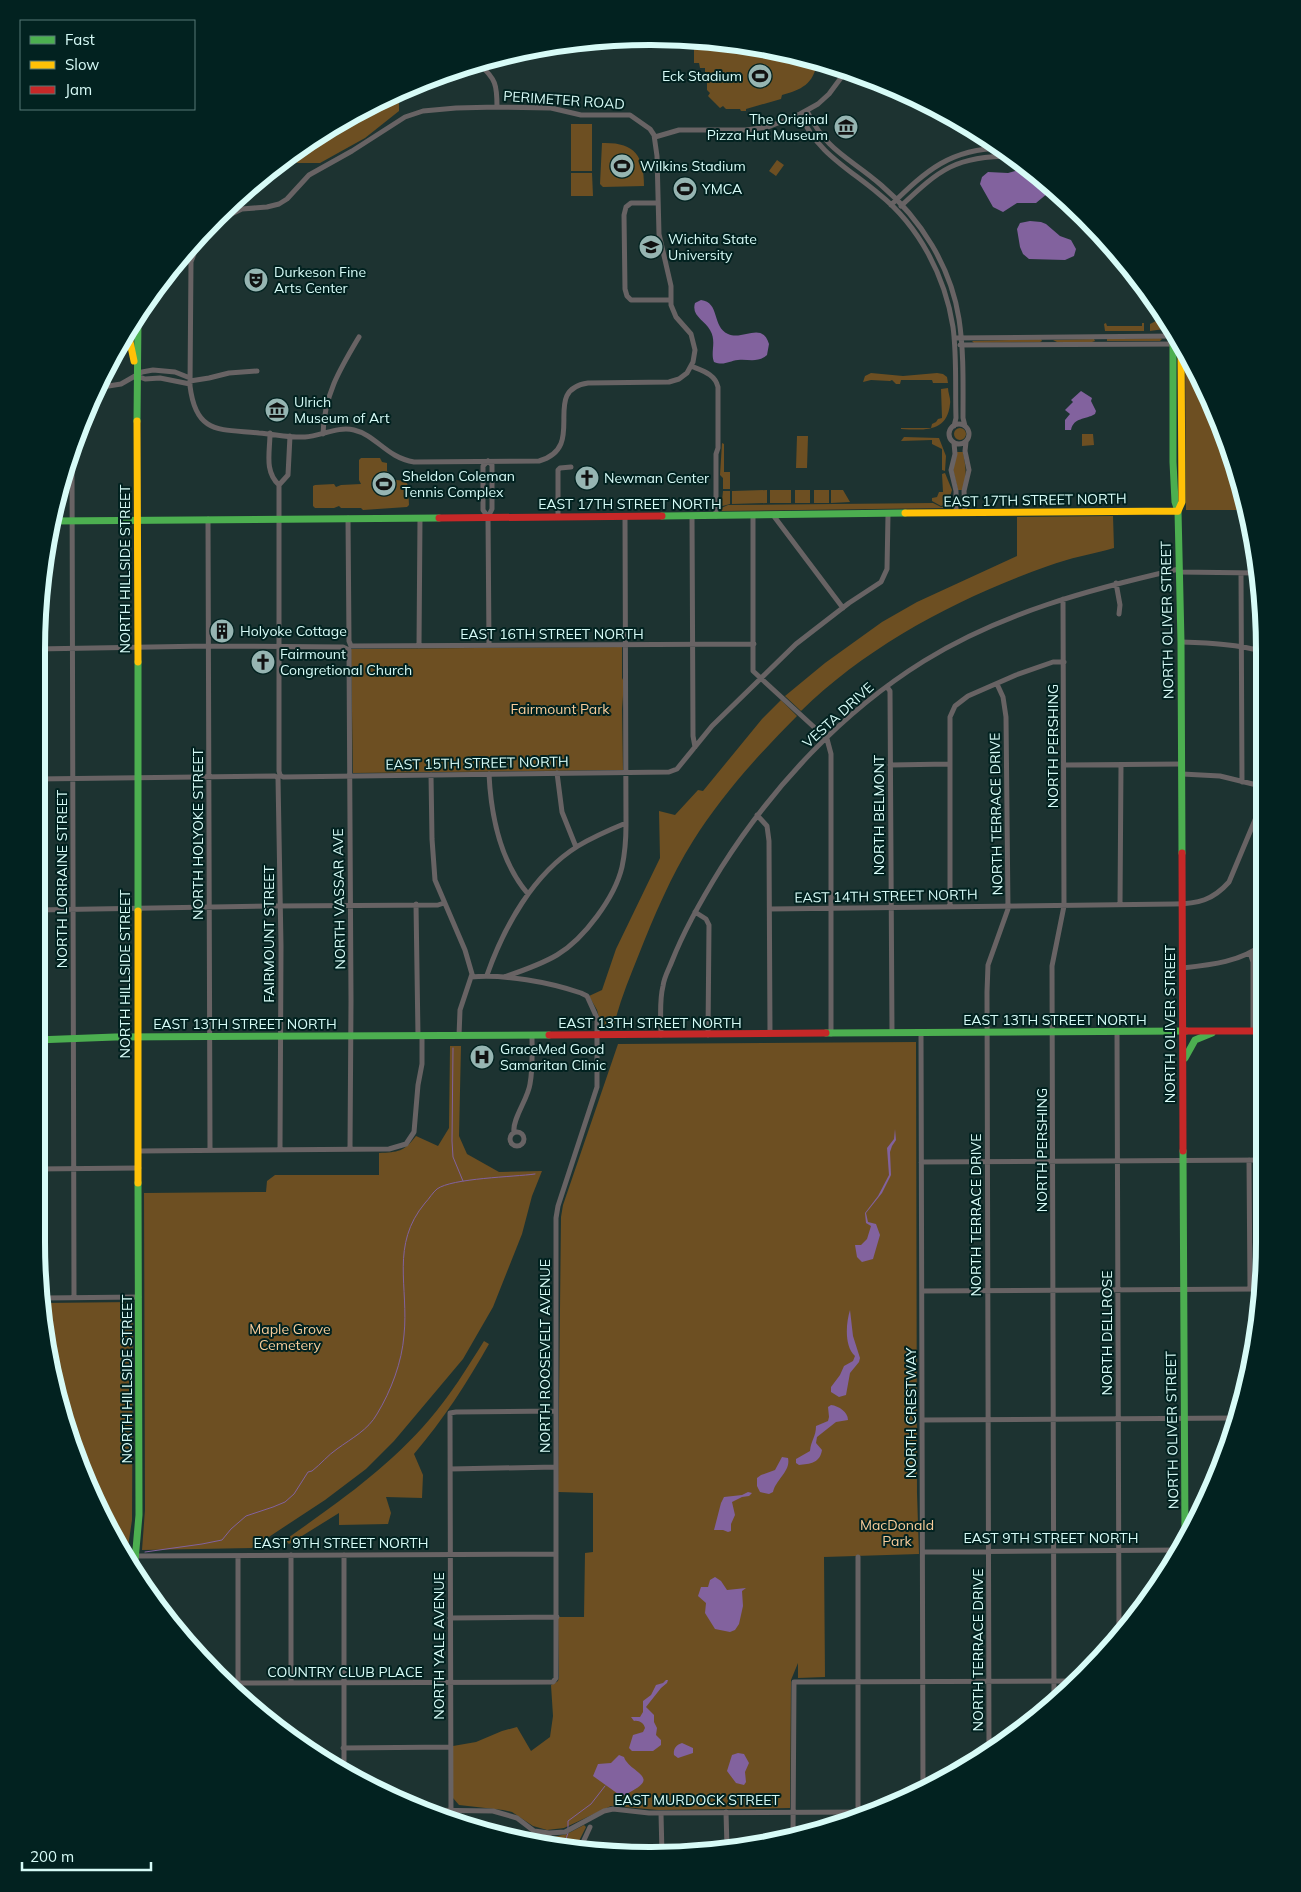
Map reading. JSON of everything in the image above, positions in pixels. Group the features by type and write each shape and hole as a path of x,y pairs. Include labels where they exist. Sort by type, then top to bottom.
{"main road":[{"name":"NORTH HILLSIDE STREET","path":"134,1556 140,1515 137,1037 138,329"},
{"name":"NORTH HILLSIDE STREET","path":"130,342 137,376"},
{"name":"NORTH OLIVER STREET","path":"1175,349 1182,502 1178,511 1182,764 1185,1526"},
{"name":"EAST 17TH STREET NORTH","path":"60,520 773,516 1178,511"},
{"path":"1183,1063 1194,1040 1216,1031"},
{"name":"EAST 13TH STREET NORTH","path":"45,1040 137,1037 280,1038 1253,1031"}],"street":[{"path":"484,69 494,78 498,107"},
{"path":"716,516 718,387 713,376 691,366 695,355 693,341 688,330 675,315 671,300 672,294 668,270 659,234 658,156 655,137 683,130 758,129 807,111 829,94 842,76"},
{"name":"PERIMETER ROAD","path":"234,211 267,208 279,204 287,199 309,175 352,151 405,117 423,112 456,108 498,107 551,108 581,115 630,115 650,129 655,137"},
{"path":"807,111 815,127 833,149 879,183 897,199 926,235 944,268 958,309 962,337 964,418 965,426 970,434 964,451 969,470 964,491 965,513"},
{"path":"800,114 809,132 825,152 897,210 916,235 934,266 950,312 954,338 956,418 949,434 954,443 955,454 951,470 956,491 956,513"},
{"path":"891,205 928,170 947,160 976,150 990,149"},
{"path":"897,210 926,182 952,166 980,158 1001,157"},
{"path":"658,202 637,203 626,207 624,215 625,289 627,296 631,300 671,300"},
{"name":"PERIMETER ROAD","path":"194,252 190,262 192,341 190,381 192,403 200,417 213,427 230,432 304,437 339,430 353,430 363,433 393,455 410,461 539,461 556,454 564,438 565,401 569,393 579,385 588,383 672,382 684,376 691,366"},
{"path":"323,434 329,394 360,337"},
{"path":"954,338 1170,340"},
{"path":"954,346 1170,340"},
{"path":"105,386 121,384 142,372 153,370 175,372 190,381"},
{"path":"137,376 145,379 160,378 190,381 229,372 257,371"},
{"path":"954,426 960,424 965,426"},
{"name":"FAIRMOUNT STREET","path":"270,434 269,471 272,478 279,485"},
{"name":"FAIRMOUNT STREET","path":"280,1150 279,485 288,475 290,436"},
{"path":"954,443 962,444 966,442"},
{"path":"488,517 483,510 483,466 488,461 492,466 492,509 488,517 489,645"},
{"path":"558,517 558,470 560,468 571,468"},
{"name":"NORTH LORRAINE STREET","path":"72,473 74,1297"},
{"path":"695,747 712,726 796,644 881,582 885,576 888,562 888,515"},
{"path":"471,977 487,975 501,977 525,971 566,949 596,920 612,891 621,868 626,824 625,516"},
{"path":"692,516 693,736 695,747"},
{"path":"753,516 753,671 826,738 830,754 831,1034"},
{"path":"773,516 843,608"},
{"name":"NORTH VASSAR AVE","path":"348,518 351,905 350,1149"},
{"path":"420,518 420,646"},
{"name":"NORTH HOLYOKE STREET","path":"208,519 210,1150"},
{"name":"VESTA DRIVE","path":"661,1035 663,983 676,950 695,912 731,853 783,783 826,738 887,687 925,660 962,640 1063,599 1116,583 1179,570 1251,572"},
{"path":"1240,573 1242,782"},
{"path":"1116,583 1120,605 1119,614"},
{"name":"NORTH PERSHING","path":"1054,1693 1052,966 1064,906 1063,599"},
{"path":"1181,642 1214,643 1256,650"},
{"name":"EAST 16TH STREET NORTH","path":"45,649 208,646 353,647 754,644"},
{"path":"950,907 950,717 955,706 968,696 997,684 1053,662 1064,662"},
{"name":"NORTH TERRACE DRIVE","path":"989,1744 988,965 1008,907 1006,716 1003,697 997,684"},
{"name":"NORTH BELMONT","path":"887,687 890,691 892,1034"},
{"name":"EAST 15TH STREET NORTH","path":"45,780 669,772 675,770 695,747"},
{"path":"890,765 949,764"},
{"path":"1064,765 1182,764"},
{"path":"1120,765 1120,905"},
{"path":"557,773 562,812 576,847"},
{"path":"488,774 490,802 502,849 518,882 528,894"},
{"path":"1182,774 1220,776 1256,785"},
{"path":"432,775 432,839 435,880 465,950 472,974 460,1010 459,1036"},
{"path":"757,816 763,820 769,833 770,1034"},
{"name":"EAST 14TH STREET NORTH","path":"770,908 1182,904 1210,898 1220,892 1229,882 1256,818"},
{"path":"487,975 507,928 528,894 554,865 576,847 602,833 626,824"},
{"path":"45,910 209,906 438,905 444,903"},
{"path":"139,1151 389,1148 406,1144 414,1132 418,1085 422,1064 416,904"},
{"path":"695,912 706,919 708,925 708,1034"},
{"path":"1182,968 1219,965 1256,949"},
{"path":"1250,953 1253,962 1253,1031"},
{"name":"NORTH ROOSEVELT AVENUE","path":"501,977 538,982 581,993 586,996 597,1018 597,1087 558,1206 556,1218 557,1617 556,1678 553,1682"},
{"name":"NORTH DELLROSE","path":"1117,1032 1119,1625"},
{"name":"NORTH CRESTWAY","path":"922,1033 923,1782"},
{"path":"514,1132 513,1126 525,1103 530,1085 532,1036"},
{"path":"1250,1160 1250,1290"},
{"path":"921,1162 1256,1160"},
{"path":"45,1169 139,1168"},
{"path":"922,1291 1254,1290"},
{"path":"48,1298 139,1297"},
{"name":"NORTH YALE AVENUE","path":"450,1810 450,1414 464,1412 555,1411"},
{"path":"922,1420 1229,1418"},
{"path":"450,1469 556,1467"},
{"name":"EAST 9TH STREET NORTH","path":"923,1552 1171,1550"},
{"name":"EAST 9TH STREET NORTH","path":"134,1556 556,1554"},
{"path":"291,1555 291,1683"},
{"path":"344,1555 344,1763"},
{"path":"238,1556 238,1683"},
{"path":"858,1557 860,1809"},
{"path":"450,1618 557,1617"},
{"path":"793,1829 794,1682 1067,1681"},
{"name":"COUNTRY CLUB PLACE","path":"238,1683 553,1682"},
{"path":"343,1748 450,1747"},
{"name":"EAST MURDOCK STREET","path":"443,1810 500,1812 523,1821 534,1831 549,1833 565,1832 608,1810 662,1813 851,1813"},
{"path":"726,1812 727,1842"},
{"path":"662,1813 662,1847"},
{"path":"583,1843 590,1827"},
{"path":"534,1831 537,1836"},
{"path":"549,1833 549,1838"}],"green space":[{"name":"Eck Stadium","path":"695,47 730,50 815,68 813,76 806,85 782,95 781,99 746,109 746,111 726,109 723,106 720,108 708,96 710,93 707,90 707,73 705,73 705,68 700,68 699,63 694,63"},
{"path":"399,100 399,111 365,138 320,163 297,163 296,160 314,147 348,126"},
{"path":"571,124 592,124 592,171 571,171"},
{"name":"Wilkins Stadium","path":"602,143 622,145 635,152 642,166 644,186 603,187 600,184"},
{"path":"777,160 784,165 776,176 769,171"},
{"path":"571,173 592,173 593,196 571,196"},
{"path":"1158,320 1163,329 1150,331 1150,324"},
{"path":"1106,323 1107,326 1142,326 1142,323 1144,323 1144,331 1105,331 1104,324"},
{"path":"1041,339 1042,341 1040,342 974,343 972,341"},
{"path":"1094,339 1095,341 1092,342 1057,342 1053,340"},
{"path":"1107,339 1162,339 1160,341 1107,341"},
{"path":"1185,367 1210,419 1224,456 1239,510 1186,510"},
{"path":"871,373 903,376 937,373 947,377 948,383 933,383 932,380 901,380 900,384 896,384 892,380 863,382 865,376"},
{"path":"948,388 950,402 948,413 939,425 933,428 918,430 901,429 931,428 932,424 942,418 941,389"},
{"path":"958,428 962,428 966,434 962,440 958,440 954,436 954,432"},
{"path":"1082,434 1093,434 1094,445 1082,446"},
{"path":"797,436 808,436 807,468 796,468"},
{"path":"904,437 939,438 946,456 945,471 942,470 942,449 932,444 932,440 901,441"},
{"path":"722,443 724,444 724,472 730,472 730,489 723,489 723,478 720,475"},
{"path":"957,452 963,452 965,462 966,475 963,490 958,490 953,470"},
{"name":"Sheldon Coleman Tennis Complex","path":"361,458 380,458 382,462 387,463 387,471 396,480 406,481 409,505 407,507 363,510 361,508 341,508 339,506 334,508 315,508 313,506 313,486 334,484 336,487 361,484 359,480 359,460"},
{"path":"945,473 952,490 948,503 941,506 932,501 932,498 937,497 939,492 943,492 942,474"},
{"path":"767,490 767,503 732,504 732,491"},
{"path":"770,490 791,490 791,503 770,503"},
{"path":"795,490 810,490 810,503 795,503"},
{"path":"814,490 829,490 829,503 814,503"},
{"path":"831,490 843,490 850,502 831,503"},
{"path":"723,491 730,491 730,504 719,507 719,502 722,501"},
{"path":"933,503 941,507 953,505 948,508 722,511 719,509 728,505"},
{"path":"1113,516 1114,548 1073,558 1015,578 949,608 885,644 827,687 801,711 785,696 825,663 882,622 917,602 1017,556 1017,517"},
{"name":"Fairmount Park","path":"622,647 622,678 624,682 622,709 623,770 353,773 351,649"},
{"path":"781,700 797,716 769,745 716,807 693,841 670,882 651,925 624,991 613,1029 602,1028 597,1010 589,996 602,990 616,949 660,858 659,811 675,815 698,790 703,791 762,719"},
{"name":"MacDonald Park","path":"916,1042 917,1493 919,1554 824,1557 825,1677 798,1678 798,1663 791,1680 790,1808 659,1810 611,1806 564,1828 547,1830 533,1826 512,1812 459,1805 453,1798 453,1746 476,1742 517,1727 531,1751 550,1737 553,1716 551,1685 558,1681 559,1677 558,1617 584,1617 585,1553 593,1552 593,1493 558,1492 561,1217 563,1205 618,1044"},
{"name":"Maple Grove Cemetery","path":"450,1046 461,1046 459,1136 467,1154 499,1172 542,1171 532,1196 522,1234 493,1307 463,1359 394,1441 366,1469 325,1500 252,1548 142,1550 145,1510 144,1193 266,1192 267,1181 275,1175 379,1175 379,1153 400,1150 408,1145 416,1136 438,1146 449,1128"},
{"path":"133,1302 132,1520 128,1547 107,1509 77,1436 57,1360 48,1303"},
{"path":"484,1341 489,1344 472,1373 445,1415 414,1454 423,1475 422,1498 386,1497 391,1513 388,1524 339,1525 339,1513 289,1544 285,1540 361,1485 413,1437 444,1401"},
{"path":"584,1825 586,1827 578,1843 552,1839 567,1834"}],"shaded area":[{"path":"1019,170 1048,193 1036,203 1017,203 1003,212 993,207 980,184 982,177 988,172 1008,173"},
{"path":"1030,221 1046,224 1060,236 1071,240 1076,249 1074,256 1065,260 1029,259 1023,254 1020,247 1017,229 1020,223"},
{"path":"701,300 711,305 720,326 728,334 757,333 766,337 769,344 767,355 757,360 714,362 712,334 697,315 694,307 695,303"},
{"path":"1081,391 1092,398 1091,401 1096,411 1095,414 1077,421 1071,430 1065,430 1065,420 1070,414 1065,410 1073,402 1071,400"},
{"path":"895,1129 896,1140 890,1152 891,1175 882,1193 866,1213 868,1222 876,1224 880,1235 873,1259 862,1262 857,1257 855,1245 861,1245 867,1239 871,1226 866,1223 865,1213 878,1196 889,1175 887,1148 894,1139"},
{"path":"850,1310 853,1336 860,1358 850,1373 846,1395 839,1397 831,1392 831,1387 844,1366 853,1361 855,1356 851,1352 848,1340 847,1328"},
{"path":"831,1405 842,1410 848,1417 848,1420 836,1422 817,1437 816,1443 822,1450 817,1460 799,1465 796,1463 796,1459 810,1451 816,1426 828,1421 828,1407"},
{"path":"782,1457 788,1458 787,1467 773,1492 769,1494 760,1492 757,1486 757,1478 775,1470"},
{"path":"748,1492 752,1493 749,1496 732,1502 735,1515 731,1524 731,1531 714,1530 724,1497 742,1495"},
{"path":"715,1577 721,1581 727,1590 746,1588 742,1591 743,1606 739,1624 735,1630 730,1632 715,1629 705,1613 706,1603 698,1596 701,1587 708,1587 710,1580"},
{"path":"668,1680 667,1683 646,1707 654,1715 654,1722 657,1728 656,1735 661,1740 661,1745 653,1751 632,1751 629,1748 633,1735 643,1732 645,1728 642,1723 634,1721 631,1717 640,1717 643,1712 643,1701 651,1695 656,1685"},
{"path":"682,1743 693,1748 693,1753 678,1758 674,1755 674,1751"},
{"path":"744,1754 749,1763 745,1772 746,1782 744,1785 736,1783 727,1771 732,1755"},
{"path":"619,1755 624,1757 631,1767 643,1778 640,1786 621,1796 593,1776 598,1764 611,1763"}],"waterway":[{"path":"453,1048 453,1157 463,1181"},
{"path":"145,1552 222,1540 246,1516 285,1502 294,1494 308,1472 312,1471 334,1451 369,1425 387,1396 401,1356 405,1317 404,1251 414,1219 434,1192 445,1185 469,1180 535,1174"},
{"path":"568,1829 568,1821 591,1804 605,1786"},
{"path":"565,1841 568,1833"}],"traffic: fast":[{"path":"137,421 138,329"},
{"path":"1173,345 1173,462 1175,502 1178,511 1181,642 1182,853"},
{"path":"662,516 905,513"},
{"path":"60,521 439,518"},
{"path":"138,662 138,911"},
{"path":"826,1033 1186,1031"},
{"path":"1185,1058 1195,1040 1212,1033"},
{"path":"45,1040 115,1037 549,1035"},
{"path":"1183,1151 1185,1526"},
{"path":"135,1559 139,1515 138,1183"}],"traffic: slow":[{"path":"130,342 134,361"},
{"path":"1178,511 1182,502 1181,359"},
{"path":"137,421 138,662"},
{"path":"905,513 1178,511"},
{"path":"138,911 138,1183"}],"traffic: jam":[{"path":"439,518 662,516"},
{"path":"1182,853 1183,1151"},
{"path":"1186,1031 1256,1031"},
{"path":"549,1035 826,1033"}],"place":[{"name":"Eck Stadium","path":"760,76"},
{"name":"The Original Pizza Hut Museum","path":"846,127"},
{"name":"Wilkins Stadium","path":"622,166"},
{"name":"YMCA","path":"685,189"},
{"name":"Wichita State University","path":"651,247"},
{"name":"Durkeson Fine Arts Center","path":"256,280"},
{"name":"Ulrich Museum of Art","path":"277,410"},
{"name":"Newman Center","path":"587,478"},
{"name":"Sheldon Coleman Tennis Complex","path":"384,484"},
{"name":"Holyoke Cottage","path":"222,631"},
{"name":"Fairmount Congretional Church","path":"263,662"},
{"name":"GraceMed Good Samaritan Clinic","path":"482,1057"}]}
